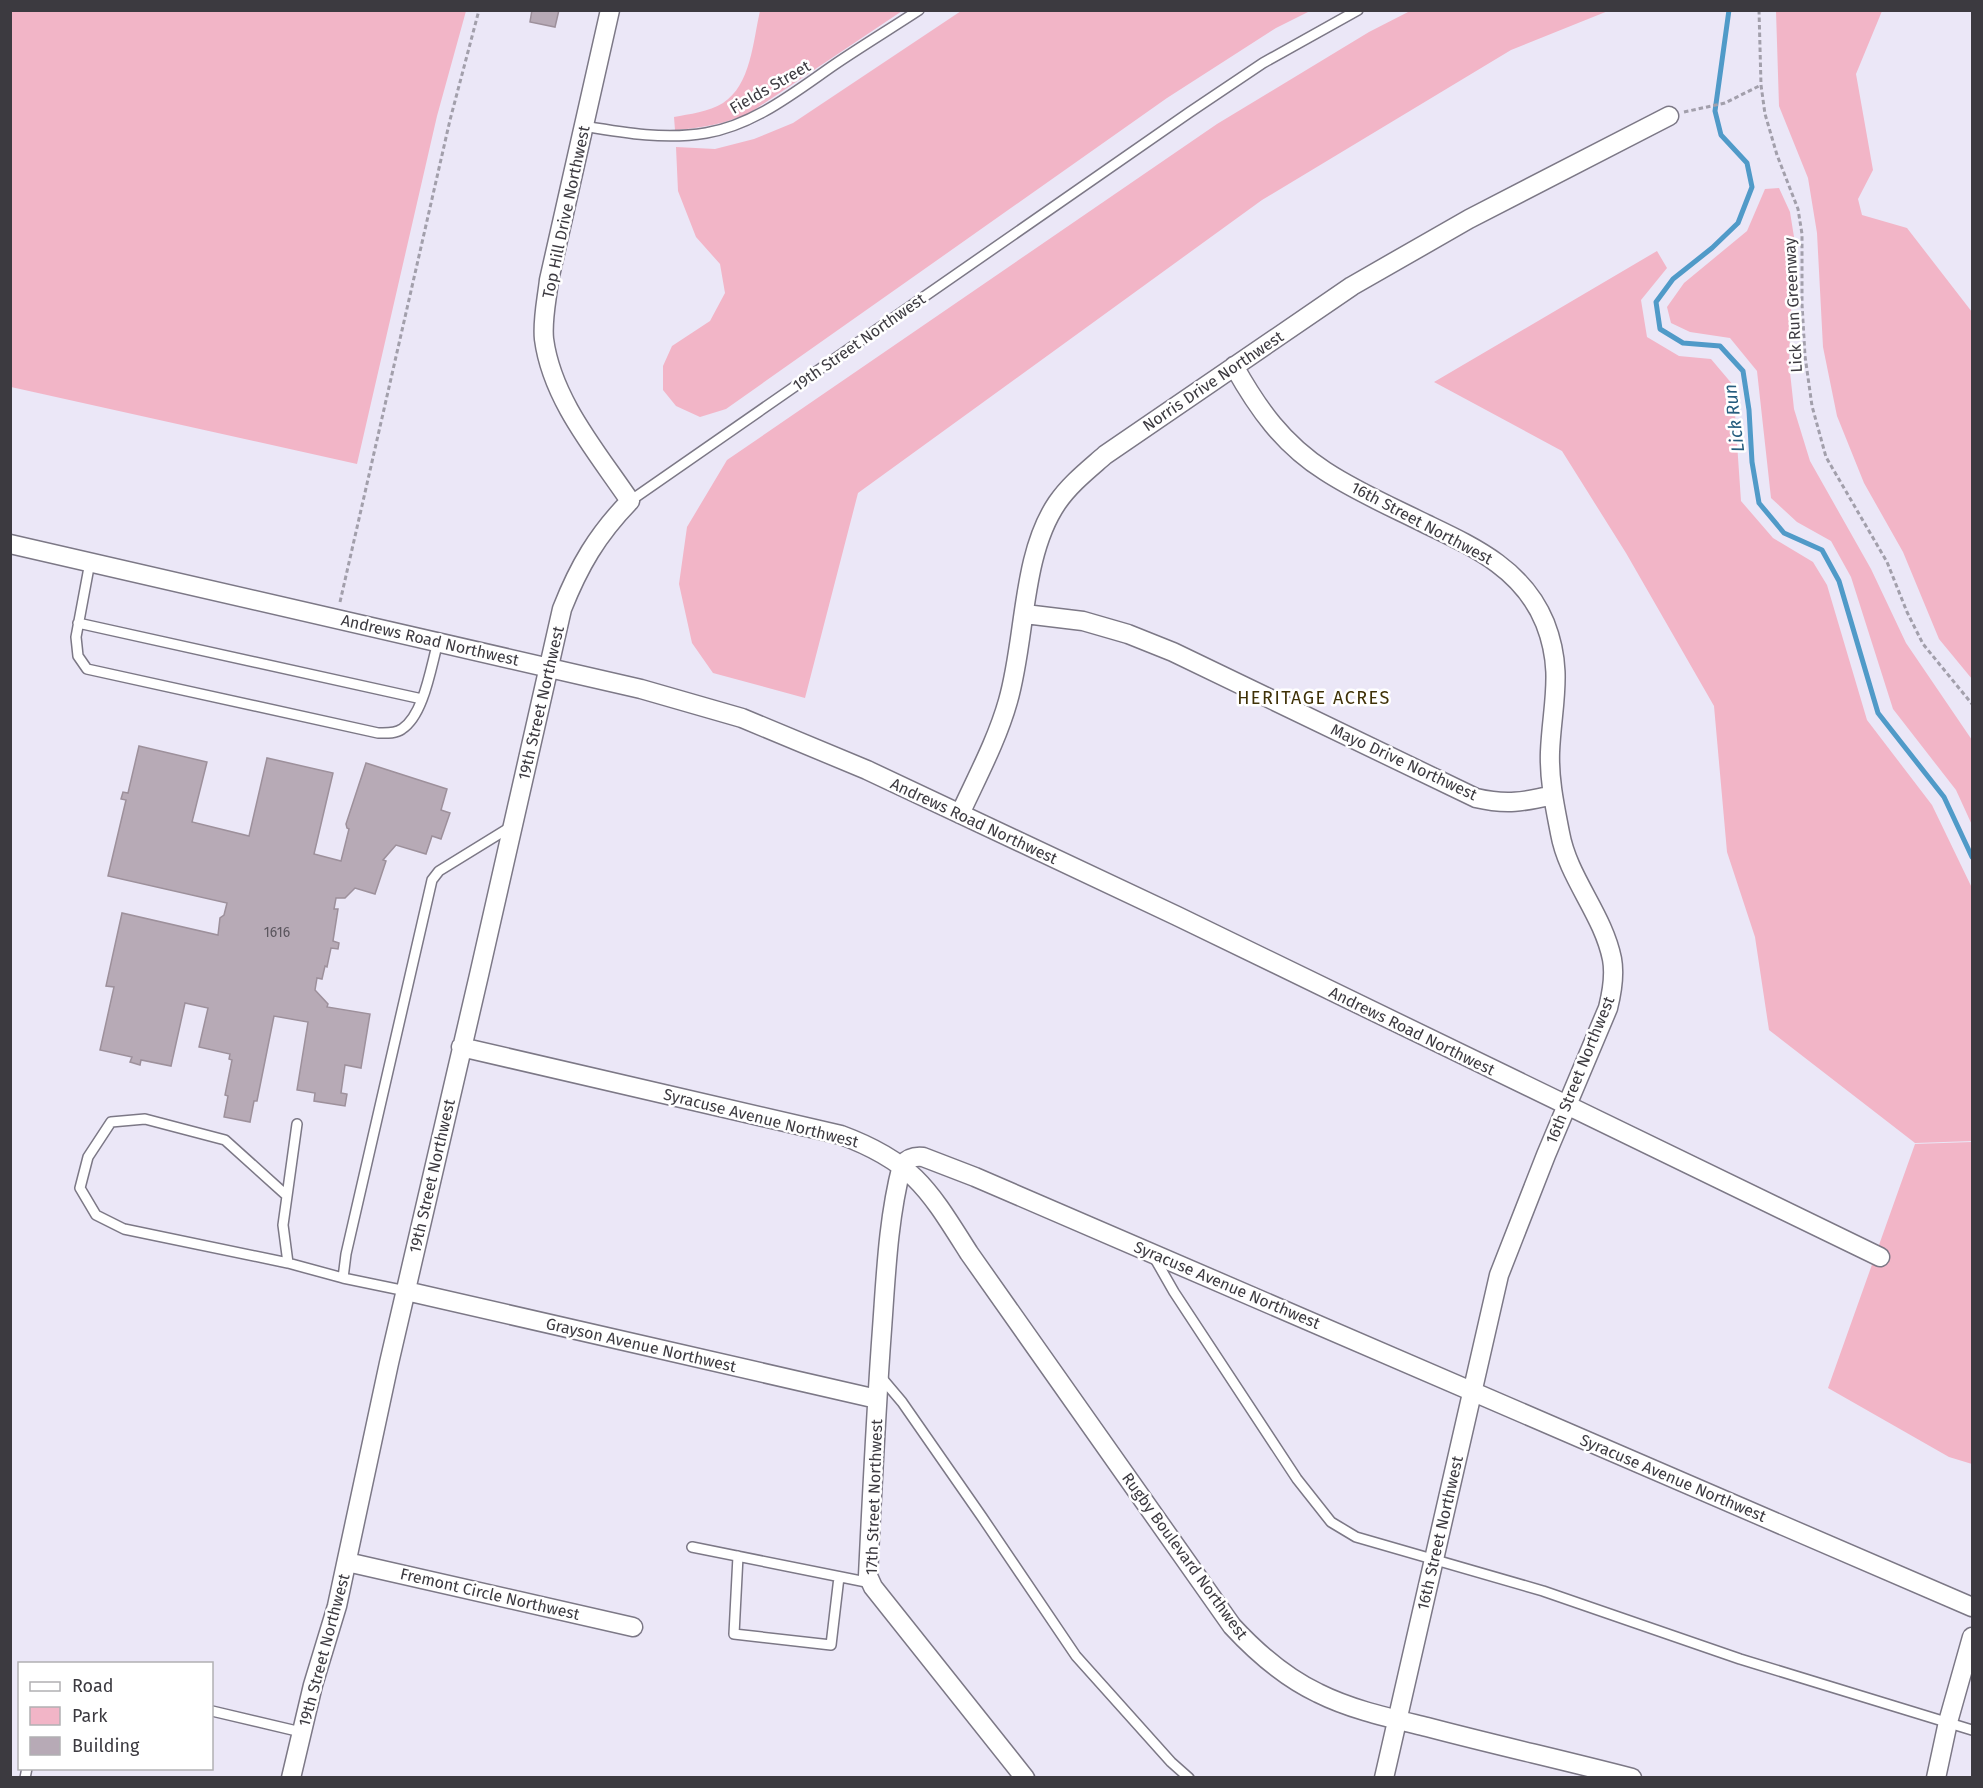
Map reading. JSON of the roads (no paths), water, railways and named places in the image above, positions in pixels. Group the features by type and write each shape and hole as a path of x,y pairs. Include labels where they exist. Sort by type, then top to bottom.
{"street":[{"name":"Top Hill Drive Northwest","path":"610,10 549,280 544,315 544,338 548,360 577,423 630,501"},
{"name":"Norris Drive Northwest","path":"960,814 1008,703 1035,550 1043,528 1074,481 1105,455 1352,286 1449,230 1669,116"},
{"name":"16th Street Northwest","path":"1234,366 1253,400 1274,427 1324,471 1364,494 1475,548 1503,566 1532,598 1553,648 1557,675 1550,752 1553,795 1566,855 1607,940 1612,961 1613,987 1608,1008 1546,1155 1499,1275 1383,1778"},
{"name":"19th Street Northwest","path":"291,1778 313,1685 337,1606 406,1291 562,609 575,576 591,546 630,501"},
{"name":"Andrews Road Northwest","path":"10,544 641,689 742,718 867,770 1177,916 1880,1257"},
{"name":"Mayo Drive Northwest","path":"1025,614 1083,621 1128,634 1173,652 1476,798 1496,803 1516,803 1553,795"},
{"name":"Syracuse Avenue Northwest","path":"462,1047 841,1135 868,1145 902,1165 916,1156 923,1156 1151,1252 1972,1607"},
{"name":"17th Street Northwest","path":"902,1165 894,1194 890,1223 877,1399 868,1576 871,1583 1025,1778"},
{"name":"Rugby Boulevard Northwest","path":"902,1165 924,1185 937,1202 969,1253 1232,1626 1253,1649 1281,1672 1318,1693 1357,1708 1632,1778"},
{"name":"Grayson Avenue Northwest","path":"406,1291 877,1399"},
{"name":"Fremont Circle Northwest","path":"347,1562 633,1627"},
{"path":"1936,1778 1948,1722 1972,1637"}],"lane":[{"name":"Fields Street","path":"584,126 637,135 671,136 707,133 735,125 751,119 794,93 919,10"},
{"name":"19th Street Northwest","path":"630,501 1190,112 1263,63 1358,10"},
{"path":"90,562 78,622 76,648 81,663 87,669 378,733 390,733 402,729 420,707 438,642"},
{"path":"78,622 422,699"},
{"path":"343,1278 349,1242 432,880 439,871 513,826"},
{"path":"286,1195 225,1140 145,1119 111,1122 88,1157 80,1188 96,1215 124,1229 288,1263 343,1278 406,1291"},
{"path":"288,1263 283,1225 297,1124"},
{"path":"1151,1252 1174,1292 1297,1479 1331,1522 1356,1537 1544,1591 1740,1659 1972,1730"},
{"path":"879,1375 902,1402 1076,1656 1171,1762 1189,1778"},
{"path":"692,1547 871,1583"},
{"path":"738,1556 734,1634 831,1645 839,1577"},
{"path":"213,1711 301,1732"}],"waterway":[{"name":"Lick Run","path":"1729,10 1715,111 1721,135 1747,163 1752,187 1738,223 1712,248 1673,279 1656,302 1660,329 1683,343 1720,346 1743,371 1749,410 1752,462 1759,503 1784,533 1822,550 1839,581 1878,713 1944,797 1972,857"}],"district":[{"name":"HERITAGE ACRES","path":"1314,698"}]}
